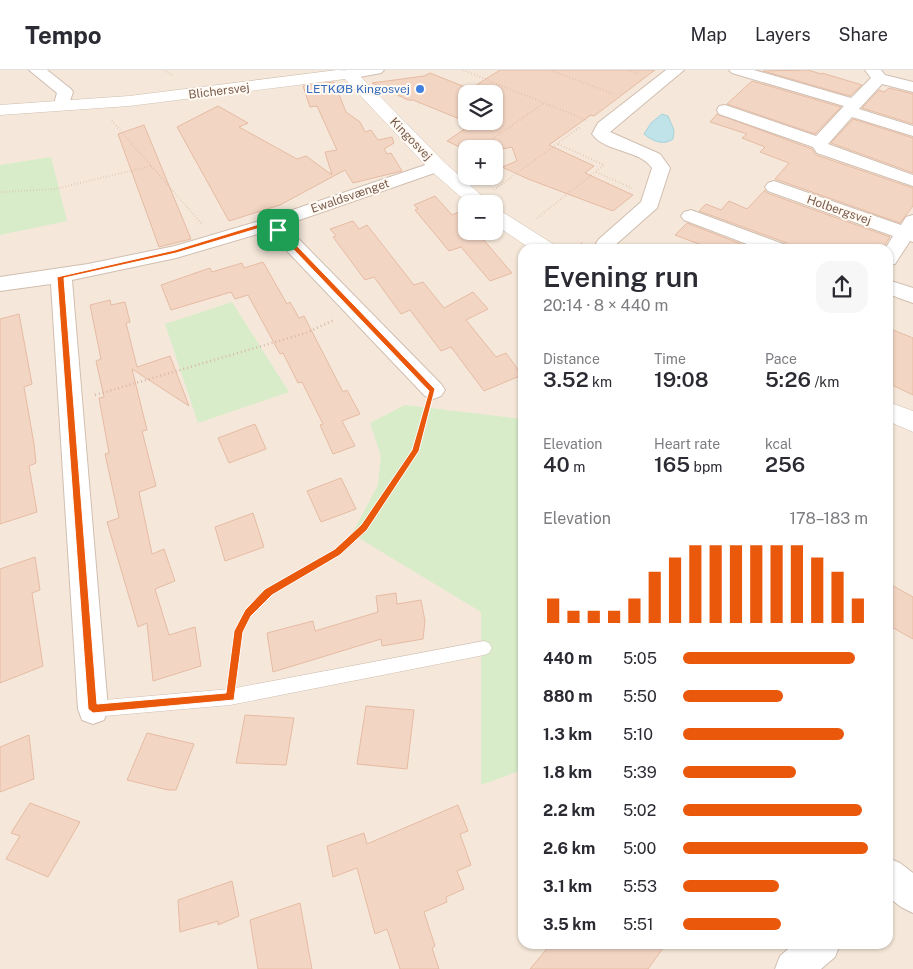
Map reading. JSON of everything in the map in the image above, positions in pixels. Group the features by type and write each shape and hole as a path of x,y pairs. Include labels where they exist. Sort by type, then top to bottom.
{"street":[{"path":"37,70 65,92 61,107"},
{"name":"Blichersvej","path":"0,110 97,104 310,80 347,72 376,70"},
{"path":"606,243 650,204 661,168 654,158 601,134 604,127 676,70"},
{"path":"737,70 852,107 913,131"},
{"name":"Kingosvej","path":"347,72 436,166 470,195"},
{"path":"819,142 852,107 876,74 913,87"},
{"path":"725,110 819,142 823,149 913,181"},
{"name":"Ewaldsvænget","path":"0,284 61,277 176,252 436,166"},
{"name":"Holbergsvej","path":"774,187 910,230 893,252"},
{"path":"691,216 765,244"},
{"path":"503,221 538,244"},
{"path":"271,222 432,390"},
{"path":"61,277 93,709"},
{"path":"893,289 913,296"},
{"path":"893,413 913,422"},
{"path":"893,879 913,894"},
{"path":"793,969 816,949"}],"lane":[{"path":"93,709 230,697 484,648"}],"path":[{"path":"464,70 589,121 491,195"},
{"path":"550,70 634,102"},
{"path":"491,140 544,103"},
{"path":"97,104 215,240"},
{"path":"519,232 604,165 558,144"},
{"path":"0,192 55,189 151,166"},
{"path":"70,402 306,333 356,310"},
{"path":"230,697 239,631 248,613 268,592 338,552 364,528 415,451 432,390"}],"shaded area":[{"path":"0,70 913,70 913,969 0,969"}],"green space":[{"path":"51,157 67,221 0,235 0,165"},
{"path":"232,302 289,392 198,423 165,324"},
{"path":"405,405 518,419 518,771 481,785 481,612 352,534 378,485 381,456 370,423"}],"water":[{"path":"662,114 668,116 674,130 673,139 666,142 654,141 644,134 651,123"}],"building":[{"path":"500,70 655,70 594,116 591,115 549,145 594,166 585,173 633,195 613,211 528,179 503,167 517,161 512,147 503,149 503,140 458,140 458,146 447,141 463,130 503,130 503,85 476,85"},
{"path":"808,70 862,85 850,96 763,71"},
{"path":"430,73 460,85 458,85 458,118 413,100 408,100 372,83 424,76"},
{"path":"752,81 841,107 815,134 727,104"},
{"path":"334,82 346,112 360,122 365,132 371,130 378,140 392,137 394,143 384,149 387,154 391,153 402,171 353,183 345,170 280,205 229,221 177,127 218,106 248,123 239,127 297,159 306,156 332,175 325,152 337,150 317,106 310,107 303,86"},
{"path":"889,88 913,94 913,124 862,108 879,90 884,92"},
{"path":"717,114 812,149 816,155 913,188 913,206 900,223 775,179 789,163 760,152 765,147 742,138 747,134 710,122"},
{"path":"853,119 913,138 913,173 831,143"},
{"path":"144,125 191,239 159,247 118,134"},
{"path":"765,190 767,193 890,237 885,244 788,244 699,211 706,204 721,210 729,201 747,209"},
{"path":"435,196 452,215 458,212 458,240 484,240 512,273 490,281 461,247 449,251 415,210 418,209 414,205"},
{"path":"353,221 359,229 367,225 414,285 423,282 444,308 473,292 488,309 466,320 496,357 506,353 518,370 518,377 484,391 451,347 441,351 410,310 401,314 374,277 365,280 333,237 336,236 330,229"},
{"path":"687,223 741,244 699,244 675,235"},
{"path":"263,262 287,304 290,302 299,318 304,316 343,392 347,390 360,414 342,421 355,446 333,454 320,425 323,424 302,382 298,383 283,353 280,354 248,295 235,299 231,292 171,310 161,285 210,268 212,272 242,263 244,268"},
{"path":"110,300 111,305 125,302 130,322 126,323 137,367 170,356 189,406 132,369 147,430 142,431 156,486 139,492 152,554 164,549 175,581 155,589 169,635 195,627 201,666 153,681 147,623 138,627 107,522 119,518 105,454 109,453 99,398 104,397 96,361 101,359 90,305"},
{"path":"19,314 32,384 24,387 36,463 29,466 37,512 0,524 0,319"},
{"path":"893,330 913,338 913,395 893,385"},
{"path":"255,424 266,449 229,463 218,438"},
{"path":"341,478 356,509 321,522 307,491"},
{"path":"253,513 264,547 225,561 215,527"},
{"path":"35,557 40,590 32,593 43,666 0,683 0,569"},
{"path":"893,586 913,597 913,639 893,628"},
{"path":"396,593 397,604 421,600 425,621 423,639 382,646 381,639 273,672 267,633 313,621 315,631 378,612 376,596"},
{"path":"366,706 414,710 407,769 357,764"},
{"path":"245,715 294,718 286,765 236,763"},
{"path":"147,733 194,744 176,790 168,790 127,780"},
{"path":"29,735 34,779 0,792 0,747"},
{"path":"30,803 80,822 48,877 6,859 20,836 11,833"},
{"path":"458,805 468,831 460,834 471,865 457,871 464,889 446,897 447,902 424,912 435,946 432,948 439,969 400,969 387,929 375,934 357,868 333,877 327,846 364,833 367,844"},
{"path":"232,881 239,916 218,925 218,921 180,932 178,900"},
{"path":"300,903 312,969 258,969 250,920"},
{"path":"547,949 662,949 648,969 530,969"}],"place":[{"name":"LETKØB Kingosvej","path":"420,89"}],"route":[{"path":"271,222 278,230 432,390 415,451 364,528 338,552 268,592 248,613 239,631 230,697 93,709 61,277 176,252 271,222"}]}
